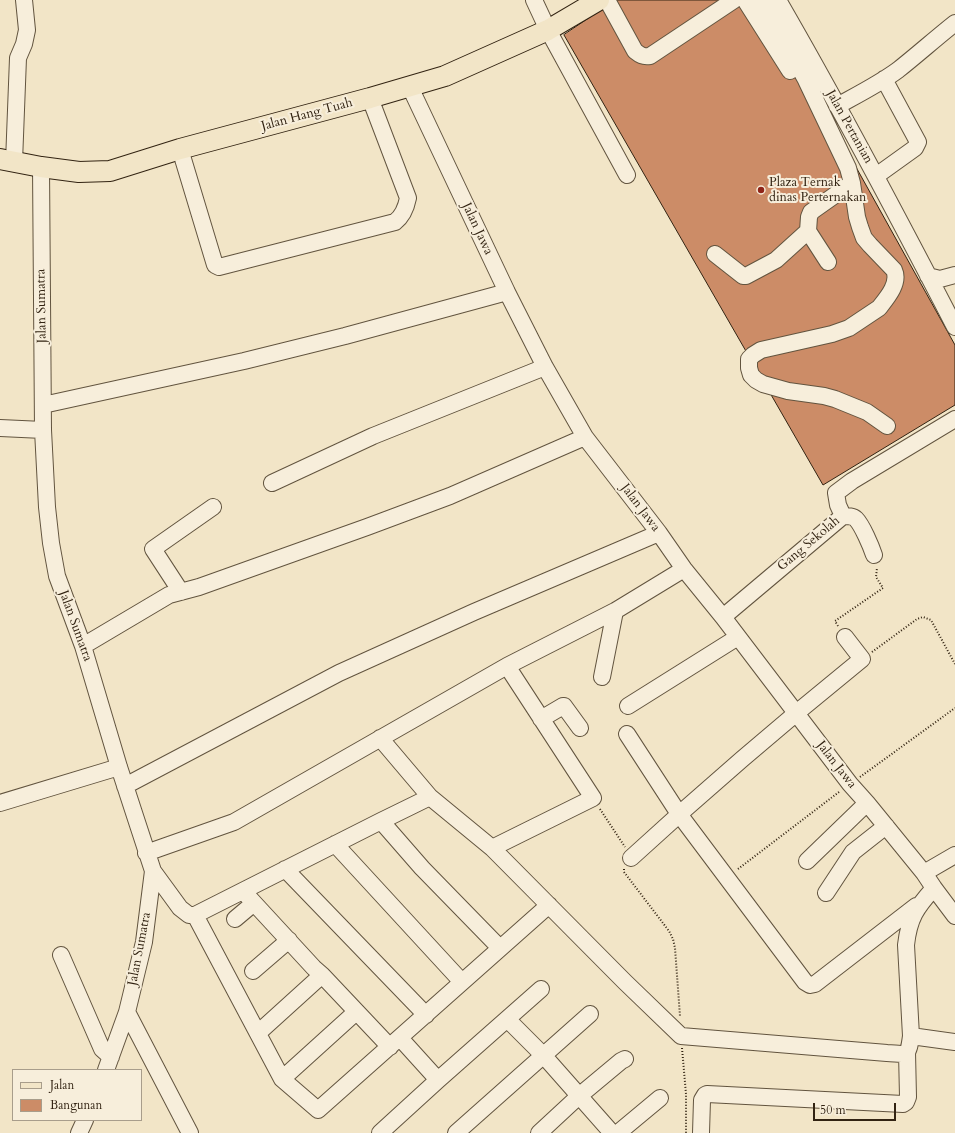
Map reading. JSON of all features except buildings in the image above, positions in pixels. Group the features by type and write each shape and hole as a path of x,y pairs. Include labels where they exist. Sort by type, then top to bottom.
{"main road":[{"name":"Jalan Hang Tuah","path":"7,160 41,167 79,172 110,171 180,149 370,98 445,76 548,30 598,1"}],"street":[{"path":"7,160 18,58 24,44 27,30 24,0"},
{"path":"534,0 548,30 626,175"},
{"path":"598,1 635,51 642,56 650,56 734,0"},
{"path":"745,0 793,77 800,81 806,80"},
{"path":"762,0 806,80 848,168 852,183 857,217 864,238 894,270 896,277 895,284 879,308 849,328 826,336 761,350 749,359 751,375 763,384 835,399 867,412 887,426"},
{"name":"Jalan Pertanian","path":"778,0 876,176 955,327"},
{"path":"837,106 898,70 955,23"},
{"path":"876,176 915,148 918,142 884,79"},
{"name":"Jalan Jawa","path":"410,86 507,292 545,367 585,436 659,533 684,569 723,617 850,784 924,873 955,916"},
{"path":"180,149 215,265 219,267 395,222 402,215 408,198 370,98"},
{"name":"Jalan Sumatra","path":"41,167 43,405 47,507 51,542 57,576 83,646 119,767 153,871 144,942 127,1012 109,1064"},
{"path":"828,262 808,231 809,216 811,212 852,183"},
{"path":"714,254 743,276 746,276 776,260 808,231"},
{"path":"928,276 940,279 955,275"},
{"path":"43,405 244,361 345,336 507,292"},
{"path":"272,483 373,436 545,367"},
{"name":"Gang Sekolah","path":"723,617 843,516 838,505 836,493 852,481 955,419"},
{"path":"0,428 44,430"},
{"path":"83,646 169,595 199,587 450,496 585,436"},
{"path":"181,592 153,549 213,508"},
{"path":"843,516 849,516 856,519 871,545 874,554"},
{"path":"125,786 339,673 474,612 659,533"},
{"path":"146,853 234,822 507,666 615,611 684,569"},
{"path":"602,677 615,611"},
{"path":"628,706 738,637"},
{"path":"631,858 795,713 862,659 846,637"},
{"path":"492,848 593,798 507,666"},
{"path":"541,719 564,706 580,728"},
{"path":"627,734 679,814 805,982 810,985 815,984 920,904"},
{"path":"380,738 430,797 492,848 625,982 681,1036 887,1054 904,1054 907,1052"},
{"path":"0,803 119,767"},
{"path":"153,871 180,908 189,915 195,915 381,820 430,797"},
{"path":"807,861 867,803"},
{"path":"381,820 422,868 500,948"},
{"path":"826,894 853,852 886,826"},
{"path":"335,844 462,982"},
{"path":"924,873 955,855"},
{"path":"285,869 426,1015"},
{"path":"701,1133 702,1100 707,1094 903,1104 906,1102 908,1097 907,1052 909,1049 911,1036 906,945 907,931 912,916 934,888"},
{"path":"243,891 356,1012 395,1042 438,1080"},
{"path":"235,919 254,903"},
{"path":"195,915 282,1079 318,1110 549,905"},
{"path":"253,971 289,940"},
{"path":"61,955 109,1064"},
{"path":"258,1034 322,975"},
{"path":"380,1133 541,989"},
{"path":"127,1012 190,1133"},
{"path":"282,1079 356,1012"},
{"path":"456,1133 590,1014"},
{"path":"507,1019 544,1056 612,1133"},
{"path":"911,1036 955,1042"},
{"path":"539,1133 580,1096 625,1059"},
{"path":"618,1133 660,1098"},
{"path":"79,1133 85,1121"}],"path":[{"path":"846,637 834,621 883,588 876,577 877,565 874,554"},
{"path":"862,659 916,619 923,617 931,620 955,664"},
{"path":"727,878 850,784 955,708"},
{"path":"593,798 631,858 624,866 624,872 669,931 673,939 675,948 686,1094 686,1133"}],"place":[{"name":"Plaza Ternak dinas Perternakan","path":"761,190"}]}
